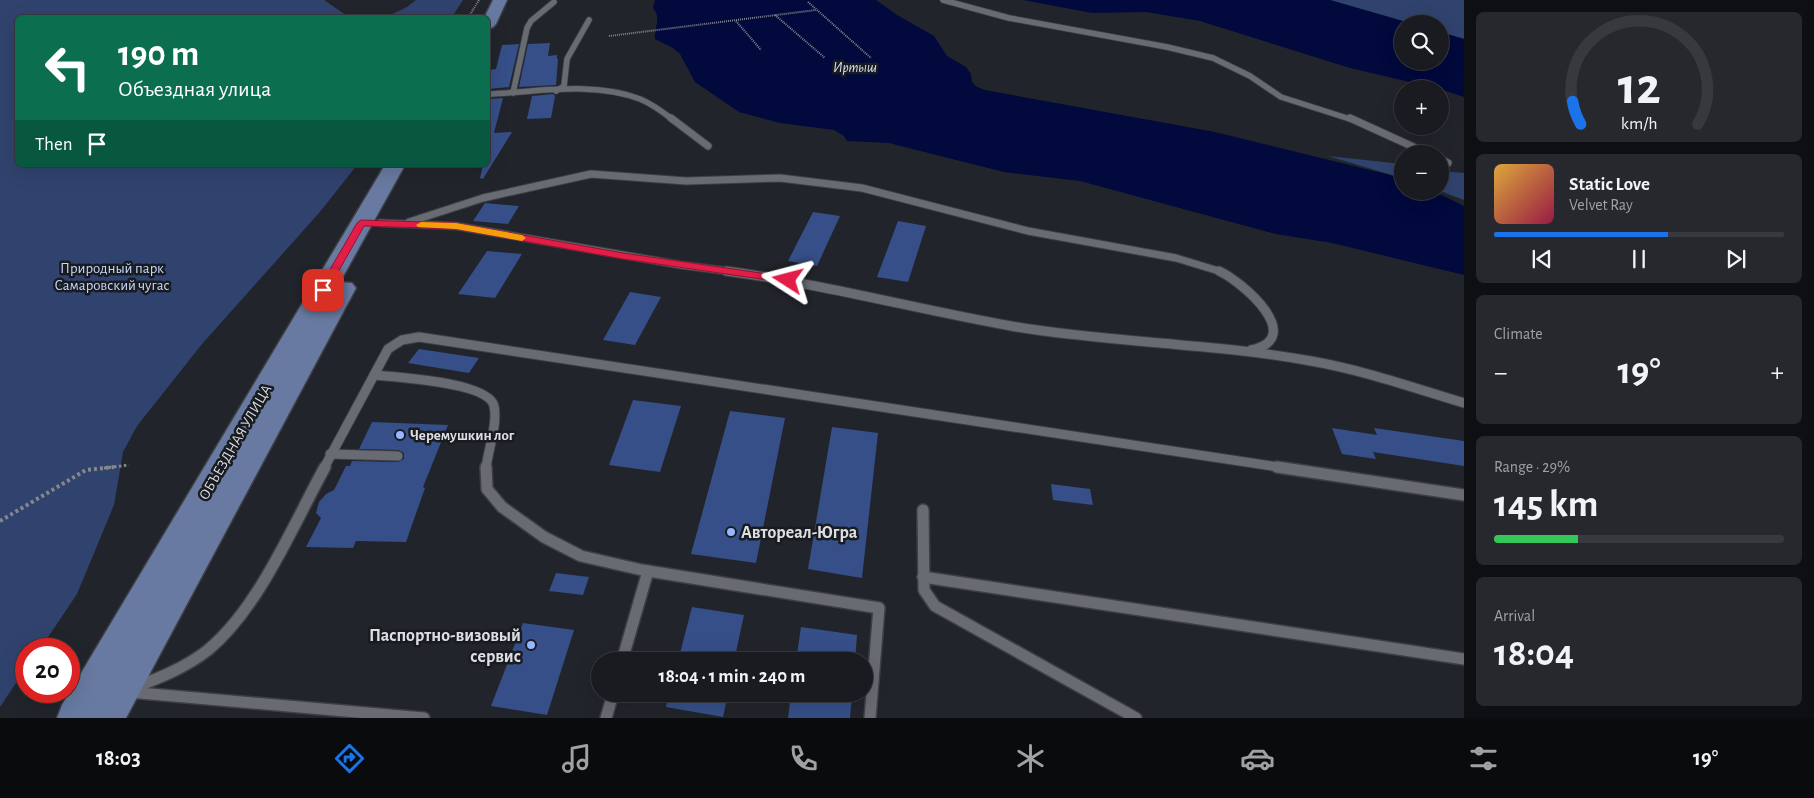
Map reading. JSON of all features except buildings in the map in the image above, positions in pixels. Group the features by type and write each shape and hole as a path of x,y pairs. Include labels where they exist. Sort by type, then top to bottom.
{"main road":[{"path":"481,15 489,0"},
{"path":"490,20 500,0"},
{"name":"ОБЪЕЗДНАЯ УЛИЦА","path":"381,223 394,167"},
{"name":"ОБЪЕЗДНАЯ УЛИЦА","path":"98,705 381,223 410,167"}],"lane":[{"path":"943,0 1009,18 1158,45 1213,58 1250,76 1281,98 1347,117 1409,145"},
{"path":"513,93 527,28 531,21 554,2"},
{"path":"555,91 564,86 563,68 565,58 589,20"},
{"path":"490,94 611,91 632,96 644,101 708,146"},
{"path":"381,223 592,174 686,181 780,178 814,180 862,188 1028,231 1176,258 1212,268 1230,276 1258,299 1267,311 1272,324 1273,334 1270,342 1260,348 1242,352"},
{"path":"381,223 456,226 671,264 770,277 1012,326 1312,361 1361,372 1464,403"},
{"path":"98,705 186,666 208,650 233,626 261,585 388,349 402,339 419,337 1464,496"},
{"path":"374,375 418,380 474,390 488,396 495,406 495,414 486,473 486,488 497,502 537,533 562,548 581,556 648,571 879,608 870,718"},
{"path":"330,454 398,456"},
{"path":"923,510 924,590 935,606 1136,718"},
{"path":"625,652 648,571"},
{"path":"923,577 1464,659"},
{"path":"606,718 611,702"},
{"path":"98,705 424,718"}],"path":[{"path":"470,15 478,0"},
{"path":"808,2 871,58"},
{"path":"609,36 816,10"},
{"path":"775,15 825,58"},
{"path":"736,21 761,50"},
{"path":"0,521 86,470 129,465"}],"green space":[{"name":"Природный парк Самаровский чугас","path":"0,0 324,0 346,15 15,15 15,167 355,167 319,213 202,344 137,426 123,452 114,505 77,594 47,638 15,638 15,684 0,707"},
{"path":"416,0 463,0 453,15 390,15 407,7"},
{"path":"1330,0 1464,0 1464,39 1449,35 1449,15 1394,15 1394,19"},
{"path":"1328,156 1394,163 1394,176"},
{"path":"1449,172 1464,173 1464,200 1449,194"}],"water":[{"name":"Иртыш","path":"655,0 876,0 897,15 934,36 947,56 966,67 971,74 972,82 977,87 985,90 1215,132 1390,175 1394,176 1394,200 1449,199 1464,206 1464,275 1332,243 1276,234 1080,181 1004,172 889,143 847,141 844,136 834,130 780,123 739,112 695,82 680,54 673,48 655,39 657,15 653,8"},
{"path":"1023,0 1330,0 1394,19 1394,70 1449,70 1449,35 1464,39 1464,97 1449,92 1449,80 1401,80 1350,68 1200,21 1146,12 1092,13"}],"slow traffic":[{"path":"421,225 456,226 522,238"}],"place":[{"name":"Черемушкин лог","path":"400,435"},
{"name":"Автореал-Югра","path":"731,532"},
{"name":"Паспортно-визовый сервис","path":"531,645"}],"route":[{"path":"323,290 361,223 456,226 585,250 788,280"}]}
